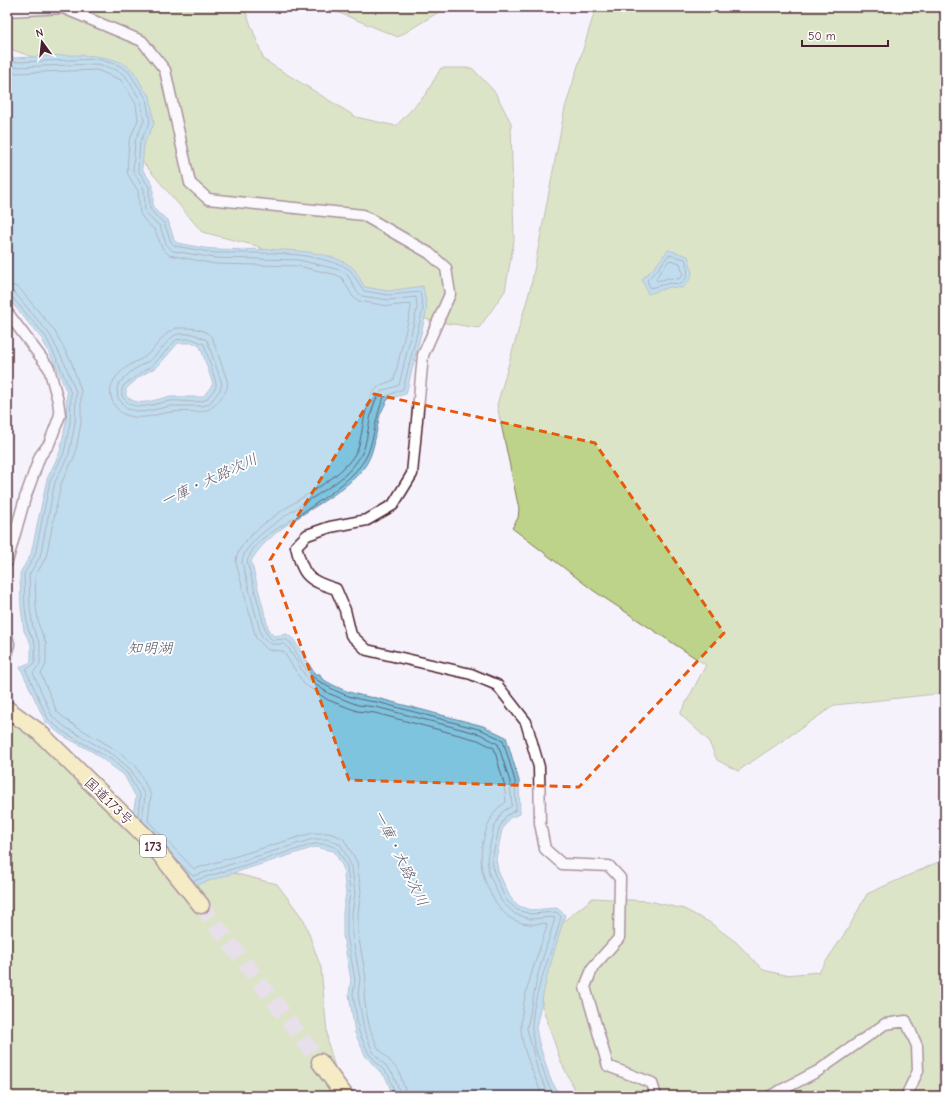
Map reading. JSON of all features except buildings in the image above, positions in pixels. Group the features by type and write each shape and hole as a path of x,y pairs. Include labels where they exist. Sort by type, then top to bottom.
{"highway":[{"name":"国道173号","path":"7,709 38,732 146,837 201,905"},
{"path":"320,1062 345,1096"}],"street":[{"path":"7,11 63,8 142,41 165,70 190,183 208,200 363,215 429,253 446,268 450,294 423,355 412,474 394,506 367,520 330,527 307,535 296,546 302,569 317,583 336,589 345,610 351,635 367,650 471,674 497,685 526,722 539,767 540,823 545,849 562,864 609,866 620,878 619,938 593,967 585,986 608,1066 652,1083 656,1096"},
{"path":"7,312 49,368 58,401 60,415 49,444 40,456 25,498 7,562"},
{"path":"7,636 9,644 7,657"},
{"path":"770,1096 818,1071 885,1024 906,1021 917,1046 918,1071 906,1096"}],"highlighted area":[{"path":"374,394 595,443 724,633 579,787 349,780 270,560"}],"green space":[{"path":"7,7 244,7 264,60 356,117 396,126 426,94 441,68 472,68 495,92 511,123 514,240 505,291 479,328 432,321 341,293 257,246 202,232 124,140 94,95 33,57 7,48"},
{"path":"325,7 447,7 398,37"},
{"path":"596,7 945,7 945,693 835,705 738,771 717,760 708,740 680,714 706,665 594,591 512,528 518,518 519,509 497,405 531,286 565,108"},
{"path":"7,714 30,738 58,753 129,828 144,851 277,884 304,920 321,968 328,1043 343,1096 7,1096"},
{"path":"945,859 945,1096 825,1096 815,1090 752,1096 578,1096 561,1062 542,1006 543,959 564,921 593,898 649,901 684,909 709,922 736,942 763,970 785,975 819,972 849,927 867,894"}],"water":[{"name":"知明湖","path":"7,55 15,58 75,55 107,58 120,62 136,74 144,90 150,95 154,124 144,143 142,169 153,185 153,207 158,213 168,220 174,240 177,243 212,249 287,250 306,252 339,260 352,267 365,287 388,291 423,286 427,309 406,394 388,399 380,415 370,458 362,470 349,483 274,535 261,547 251,561 269,631 274,636 287,634 294,640 315,674 320,674 321,678 334,685 362,696 377,698 483,726 506,737 519,781 520,814 509,818 502,830 496,859 498,871 510,897 519,906 531,910 557,908 565,915 547,976 536,1028 550,1078 560,1096 393,1096 386,1078 366,1057 355,1033 349,994 351,980 343,936 343,912 346,894 343,867 334,851 315,847 190,887 131,826 136,797 124,775 93,752 60,734 45,721 20,667 31,662 31,644 24,631 21,608 20,573 31,554 47,479 60,452 66,422 67,393 57,368 42,339 7,297","holes":["178,343 192,343 200,346 213,384 203,397 171,397 148,402 137,402 126,396 126,389 139,377 158,366"]},
{"path":"668,250 688,256 692,270 691,277 682,288 670,287 648,294 642,279 654,268"}],"tunnel":[{"path":"201,905 320,1062"}],"water label":[{"name":"一庫・大路次川","path":"209,480"},
{"name":"一庫・大路次川","path":"401,858"}]}
